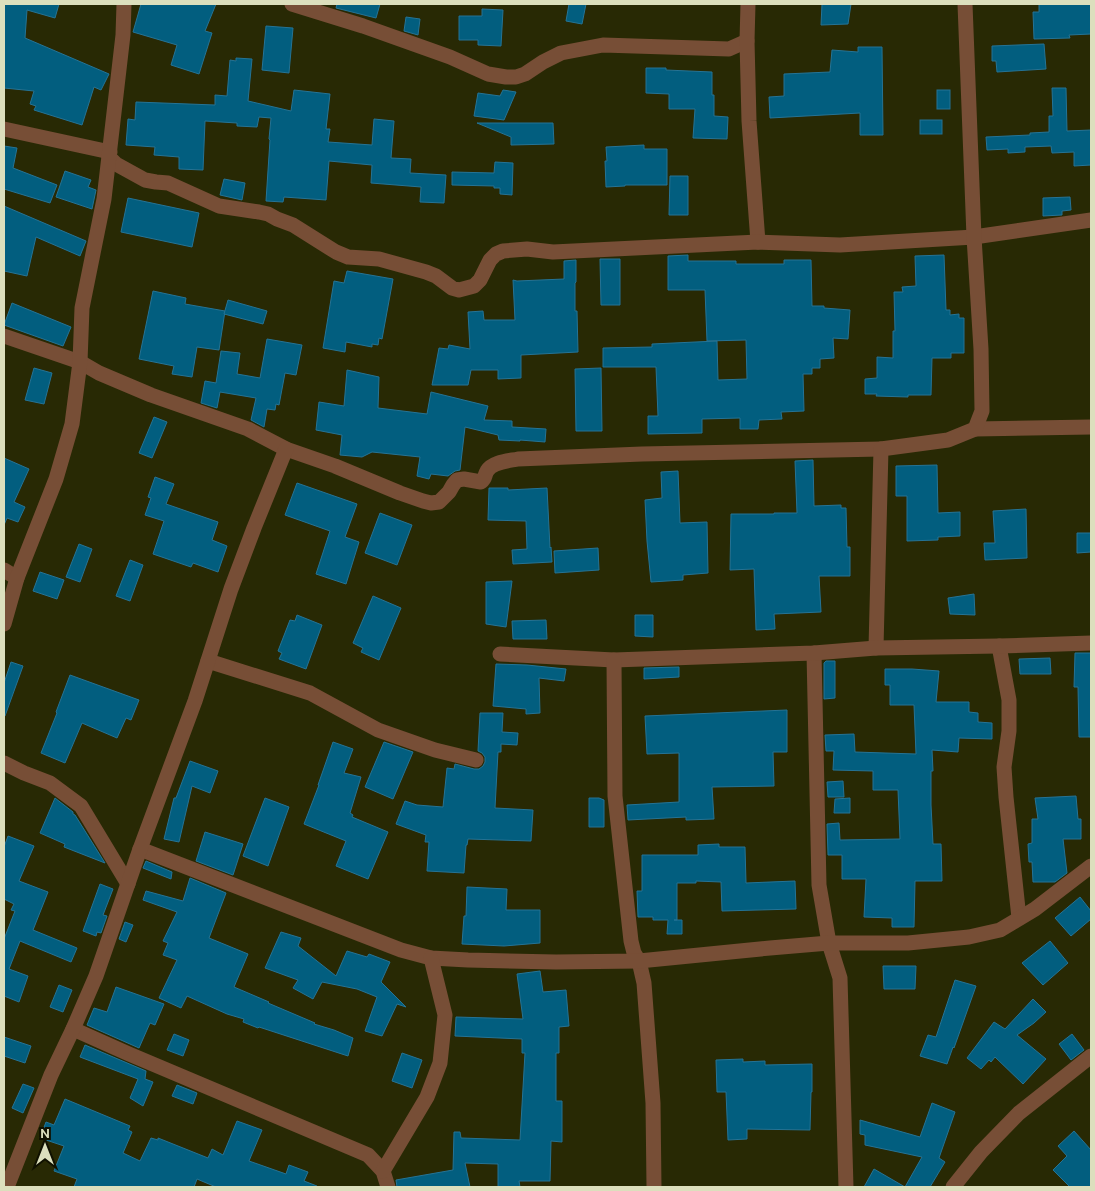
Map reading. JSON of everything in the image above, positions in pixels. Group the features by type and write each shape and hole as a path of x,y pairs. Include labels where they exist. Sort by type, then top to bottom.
{"street":[{"path":"4,624 17,578 56,479 72,424 80,362 82,308 104,199 123,35 124,4"},
{"path":"292,4 363,26 450,57 488,74 506,77 516,77 525,74 542,62 561,53 603,46 729,49 747,41"},
{"path":"748,4 749,121 758,242"},
{"path":"966,4 982,411 976,430"},
{"path":"729,49 748,63"},
{"path":"4,129 109,154 116,164 145,180 168,184 219,206 268,214 293,225 336,252 348,257 379,259 426,272 436,276 452,288 459,290 474,286 480,280 490,260 502,251 527,249 553,252 758,242 840,245 974,237 1091,220"},
{"path":"4,336 80,362 99,373 151,395 248,429 286,449 431,503 439,502 458,480 481,482 487,470 492,466 518,459 642,454 881,449 948,440 976,430 1091,427"},
{"path":"7,1187 51,1075 96,976 140,849 195,701 231,589 286,449"},
{"path":"876,648 881,449"},
{"path":"4,570 17,578"},
{"path":"500,654 614,660 876,648 1091,643"},
{"path":"999,646 1009,700 1009,731 1004,767 1019,918"},
{"path":"814,652 818,885 828,943 840,978 846,1187"},
{"path":"614,660 616,796 631,942 634,953 639,961 644,983 653,1103 654,1187"},
{"path":"208,662 310,693 378,730 435,750 476,760"},
{"path":"4,763 50,783 81,806 128,884"},
{"path":"140,849 401,950 431,958 546,962 639,961 828,943 908,943 969,937 1000,930 1035,908 1091,866"},
{"path":"383,1171 427,1097 440,1063 445,1015 431,958"},
{"path":"73,1029 368,1155 383,1171 388,1187"},
{"path":"953,1187 980,1152 1019,1113 1091,1056"}],"building":[{"path":"4,4 59,4 55,18 27,10 25,38 109,74 101,90 94,87 82,125 34,110 36,106 30,104 34,91 4,88"},
{"path":"141,4 216,4 205,31 212,33 199,74 171,65 177,45 133,32"},
{"path":"337,4 380,4 376,18 336,8"},
{"path":"569,4 586,4 582,24 566,21"},
{"path":"822,4 851,4 848,24 821,25"},
{"path":"1039,4 1091,4 1091,34 1069,35 1070,38 1034,39 1033,12 1039,12"},
{"path":"482,9 503,10 501,46 478,45 478,40 459,40 459,16 482,16"},
{"path":"406,17 420,19 418,35 404,31"},
{"path":"266,26 293,28 289,73 262,70"},
{"path":"1044,44 1046,69 997,72 996,61 992,61 992,46"},
{"path":"858,47 882,47 883,135 860,135 860,113 770,118 769,97 784,96 784,74 830,72 832,50 858,52"},
{"path":"236,58 252,59 248,101 291,111 294,90 330,94 326,129 330,129 328,142 372,145 374,119 394,121 391,158 411,159 410,173 446,175 444,203 420,202 421,187 371,183 372,165 329,161 326,200 284,197 283,202 266,201 271,118 259,117 257,127 237,126 237,123 205,121 203,170 179,169 179,157 154,155 155,147 126,145 128,119 135,120 136,102 215,105 215,95 227,96 230,60 236,61"},
{"path":"646,68 712,72 714,116 728,117 727,139 693,138 695,109 669,109 669,94 646,93"},
{"path":"1052,88 1066,88 1067,131 1091,130 1091,165 1074,166 1074,152 1052,153 1051,146 1025,147 1025,152 1008,153 1008,149 987,150 986,137 1049,132 1049,116 1053,116"},
{"path":"503,90 516,92 504,120 474,116 478,93 500,96"},
{"path":"937,90 950,90 950,109 937,109"},
{"path":"920,120 942,120 942,134 920,134"},
{"path":"477,123 553,123 554,144 511,145 511,137"},
{"path":"644,145 644,149 667,149 667,185 606,187 606,147"},
{"path":"4,146 17,148 13,168 57,185 50,203 4,189"},
{"path":"495,162 513,163 512,195 500,194 500,188 494,188 494,186 452,185 452,172 494,173"},
{"path":"65,171 91,180 88,187 96,190 92,209 56,197"},
{"path":"670,176 688,176 688,215 669,215"},
{"path":"224,179 245,183 242,200 220,195"},
{"path":"1070,197 1071,210 1062,211 1062,215 1043,216 1043,198"},
{"path":"128,198 199,213 192,247 121,232"},
{"path":"4,206 86,241 80,256 36,237 27,276 4,271"},
{"path":"688,255 688,261 736,261 736,264 784,264 784,260 811,260 812,306 850,310 848,339 833,338 834,358 820,359 820,368 812,368 812,374 803,374 804,411 781,412 782,419 759,420 758,429 740,429 740,418 702,419 702,433 648,434 648,416 658,416 656,367 603,367 603,348 652,347 652,344 717,341 718,380 747,379 746,340 707,341 705,290 668,290 668,256"},
{"path":"944,255 946,310 950,310 950,315 959,314 959,318 964,318 964,353 951,353 951,358 932,358 931,395 908,395 908,397 865,394 865,379 877,378 877,357 893,358 893,331 895,331 894,292 903,292 902,287 916,286 915,256"},
{"path":"600,259 620,259 620,305 601,305"},
{"path":"576,260 575,311 577,311 578,352 521,355 521,378 498,379 498,370 471,370 468,385 432,385 439,348 448,349 449,345 470,349 468,312 483,311 484,320 515,320 513,280 564,279 564,261"},
{"path":"347,271 393,279 382,339 379,338 378,345 372,344 372,347 346,342 345,352 323,348 334,281 344,283"},
{"path":"153,291 186,298 185,304 225,311 219,350 197,347 192,377 172,374 174,366 139,359"},
{"path":"228,300 267,311 263,324 224,314"},
{"path":"12,303 71,327 63,346 4,325"},
{"path":"267,339 302,345 296,375 285,373 279,405 276,404 275,410 267,409 264,427 251,420 256,398 220,392 217,408 201,403 205,381 216,383 221,351 240,353 237,374 260,378"},
{"path":"34,368 52,373 44,404 25,400"},
{"path":"601,368 602,431 576,431 575,369"},
{"path":"347,370 379,377 378,408 427,414 431,392 488,406 484,420 512,421 512,427 546,429 545,442 499,440 498,435 465,427 460,470 448,476 431,474 429,479 417,476 420,457 372,452 362,457 340,455 342,435 316,430 319,402 344,406"},
{"path":"154,417 167,422 152,458 139,453"},
{"path":"4,458 29,469 14,502 25,507 18,522 7,518 4,525"},
{"path":"813,460 814,506 841,505 841,508 846,508 847,547 850,547 850,576 819,576 821,612 774,614 775,629 756,630 754,569 730,570 731,514 797,513 795,461"},
{"path":"937,465 938,513 960,512 960,536 938,537 938,540 907,541 907,496 896,496 896,466"},
{"path":"678,471 680,523 707,522 708,573 683,575 683,580 651,582 645,500 662,498 661,472"},
{"path":"155,477 174,484 166,504 218,522 212,540 227,546 218,572 193,563 191,567 153,554 164,521 145,515 151,498 148,497"},
{"path":"297,483 357,504 345,537 359,542 346,584 316,574 330,531 285,515"},
{"path":"489,488 508,488 508,490 547,488 552,562 513,564 512,550 527,549 526,521 488,520"},
{"path":"1026,509 1027,558 985,560 984,543 995,543 993,511"},
{"path":"380,513 412,525 397,565 365,553"},
{"path":"1077,533 1091,533 1091,552 1077,553"},
{"path":"79,544 92,549 80,582 66,577"},
{"path":"598,548 599,570 555,573 554,551"},
{"path":"130,560 143,565 130,601 116,596"},
{"path":"40,572 64,580 57,599 33,591"},
{"path":"512,581 506,627 486,624 486,582"},
{"path":"974,594 975,615 950,614 948,598"},
{"path":"373,596 401,608 379,660 361,652 363,648 353,643"},
{"path":"297,615 322,625 306,669 279,659 282,653 278,651 290,620 295,621"},
{"path":"635,615 653,615 653,637 635,636"},
{"path":"546,620 547,639 513,639 512,621"},
{"path":"1075,653 1091,653 1091,737 1079,737 1078,687 1074,687"},
{"path":"1050,658 1051,674 1020,674 1019,659"},
{"path":"826,661 835,661 835,698 824,699 824,663"},
{"path":"11,662 23,666 4,716 4,683"},
{"path":"496,664 566,669 564,681 539,678 540,713 526,714 526,709 493,706"},
{"path":"679,667 679,677 644,679 644,668"},
{"path":"885,669 939,671 936,702 969,702 969,712 978,713 978,722 992,723 992,739 959,738 958,752 932,750 931,805 933,844 941,844 942,881 915,881 914,927 892,927 892,918 864,917 866,879 842,879 842,855 828,855 827,824 839,823 840,840 900,839 898,790 873,790 873,771 833,770 834,751 826,751 825,735 854,734 855,752 916,754 914,705 890,705 890,685 885,685"},
{"path":"70,675 139,700 131,720 126,718 117,738 82,723 65,763 41,753"},
{"path":"787,710 787,752 773,752 774,786 712,787 714,819 686,820 686,817 628,820 627,805 679,802 679,753 647,754 645,716"},
{"path":"480,713 503,713 502,732 518,733 517,745 501,744 501,752 498,752 495,808 533,810 531,841 468,839 464,873 427,871 429,842 425,842 426,835 396,824 405,801 417,805 443,807 447,768 454,769 455,764 474,769 479,769 483,766 485,757 478,751"},
{"path":"333,742 353,749 344,773 361,777 350,813 353,815 352,817 388,832 368,879 336,866 346,841 304,824"},
{"path":"384,742 413,752 393,799 365,787"},
{"path":"190,761 218,771 210,793 192,786 179,842 164,839 174,798 176,798"},
{"path":"843,781 844,797 828,797 827,782"},
{"path":"1076,796 1078,819 1081,819 1081,839 1063,839 1067,873 1055,882 1033,882 1032,862 1029,862 1028,844 1032,843 1032,819 1038,819 1035,798"},
{"path":"55,798 73,812 105,863 64,847 65,844 40,833"},
{"path":"265,798 289,807 268,866 243,856"},
{"path":"589,798 604,800 604,827 589,827"},
{"path":"850,798 850,813 834,813 835,799"},
{"path":"205,832 243,844 233,875 196,861"},
{"path":"8,836 34,846 19,881 48,892 33,930 77,948 71,962 20,941 9,969 28,976 19,1002 4,996 4,939 15,911 11,910 14,904 4,899 4,847"},
{"path":"719,844 719,847 745,847 746,883 795,881 796,909 722,911 721,882 696,881 696,883 677,883 677,920 682,920 682,934 667,934 668,920 638,917 637,891 642,891 642,855 698,855 698,845"},
{"path":"146,861 172,872 171,879 143,868"},
{"path":"190,878 226,893 209,938 248,954 234,987 314,1024 353,1038 348,1056 258,1028 243,1022 244,1019 227,1014 187,996 181,1008 159,998 177,960 163,955 168,943 163,941 177,912 143,900 146,891 183,901"},
{"path":"100,884 113,889 103,915 107,916 101,933 97,932 96,936 83,931"},
{"path":"467,887 507,889 506,910 540,910 540,943 504,946 462,944 464,916 466,916"},
{"path":"1080,897 1091,911 1091,919 1071,936 1055,918"},
{"path":"125,922 133,925 126,942 119,939"},
{"path":"281,932 301,938 298,946 336,976 347,951 367,957 369,954 390,962 381,982 406,1007 397,1004 382,1036 365,1031 377,997 357,989 322,982 313,999 293,988 298,980 265,968"},
{"path":"1050,941 1068,963 1043,985 1022,963"},
{"path":"883,966 916,966 915,989 884,989"},
{"path":"540,971 543,992 566,990 569,1026 559,1027 559,1053 556,1053 556,1101 562,1101 562,1142 551,1141 550,1181 519,1181 520,1187 498,1187 498,1164 465,1163 470,1187 397,1187 396,1180 453,1170 454,1132 460,1132 461,1138 520,1140 525,1053 522,1053 522,1039 455,1036 456,1017 523,1019 517,974"},
{"path":"955,980 976,986 947,1064 920,1056 928,1035 936,1037"},
{"path":"59,985 72,990 63,1012 50,1007"},
{"path":"116,987 164,1004 155,1025 150,1023 139,1048 87,1025 94,1008 107,1012"},
{"path":"1033,999 1046,1012 1017,1035 1046,1059 1023,1084 995,1057 991,1062 989,1060 981,1069 967,1058 994,1022 1005,1029"},
{"path":"174,1034 189,1040 183,1056 167,1050"},
{"path":"1072,1034 1084,1050 1071,1060 1059,1044"},
{"path":"4,1037 31,1046 25,1063 4,1056"},
{"path":"85,1045 146,1071 145,1079 153,1082 143,1106 130,1098 138,1079 80,1057"},
{"path":"402,1053 422,1060 412,1088 392,1081"},
{"path":"743,1059 743,1062 765,1061 765,1065 812,1064 810,1130 747,1129 747,1139 728,1140 726,1092 717,1092 716,1060"},
{"path":"23,1084 34,1088 23,1113 12,1108"},
{"path":"177,1085 197,1093 193,1104 172,1096"},
{"path":"65,1099 130,1126 128,1130 132,1132 123,1153 140,1161 151,1138 158,1140 158,1138 208,1158 212,1149 223,1155 237,1121 262,1130 249,1161 286,1174 289,1165 308,1172 304,1181 317,1186 216,1187 197,1179 194,1187 74,1187 77,1179 54,1171 64,1146 40,1138 46,1122 54,1125"},
{"path":"932,1103 955,1112 939,1158 945,1162 930,1187 905,1187 922,1157 865,1145 865,1135 860,1134 860,1120 920,1137"},
{"path":"1074,1131 1091,1150 1091,1187 1070,1187 1053,1170 1067,1156 1058,1146"},
{"path":"874,1169 905,1187 864,1187"}]}
